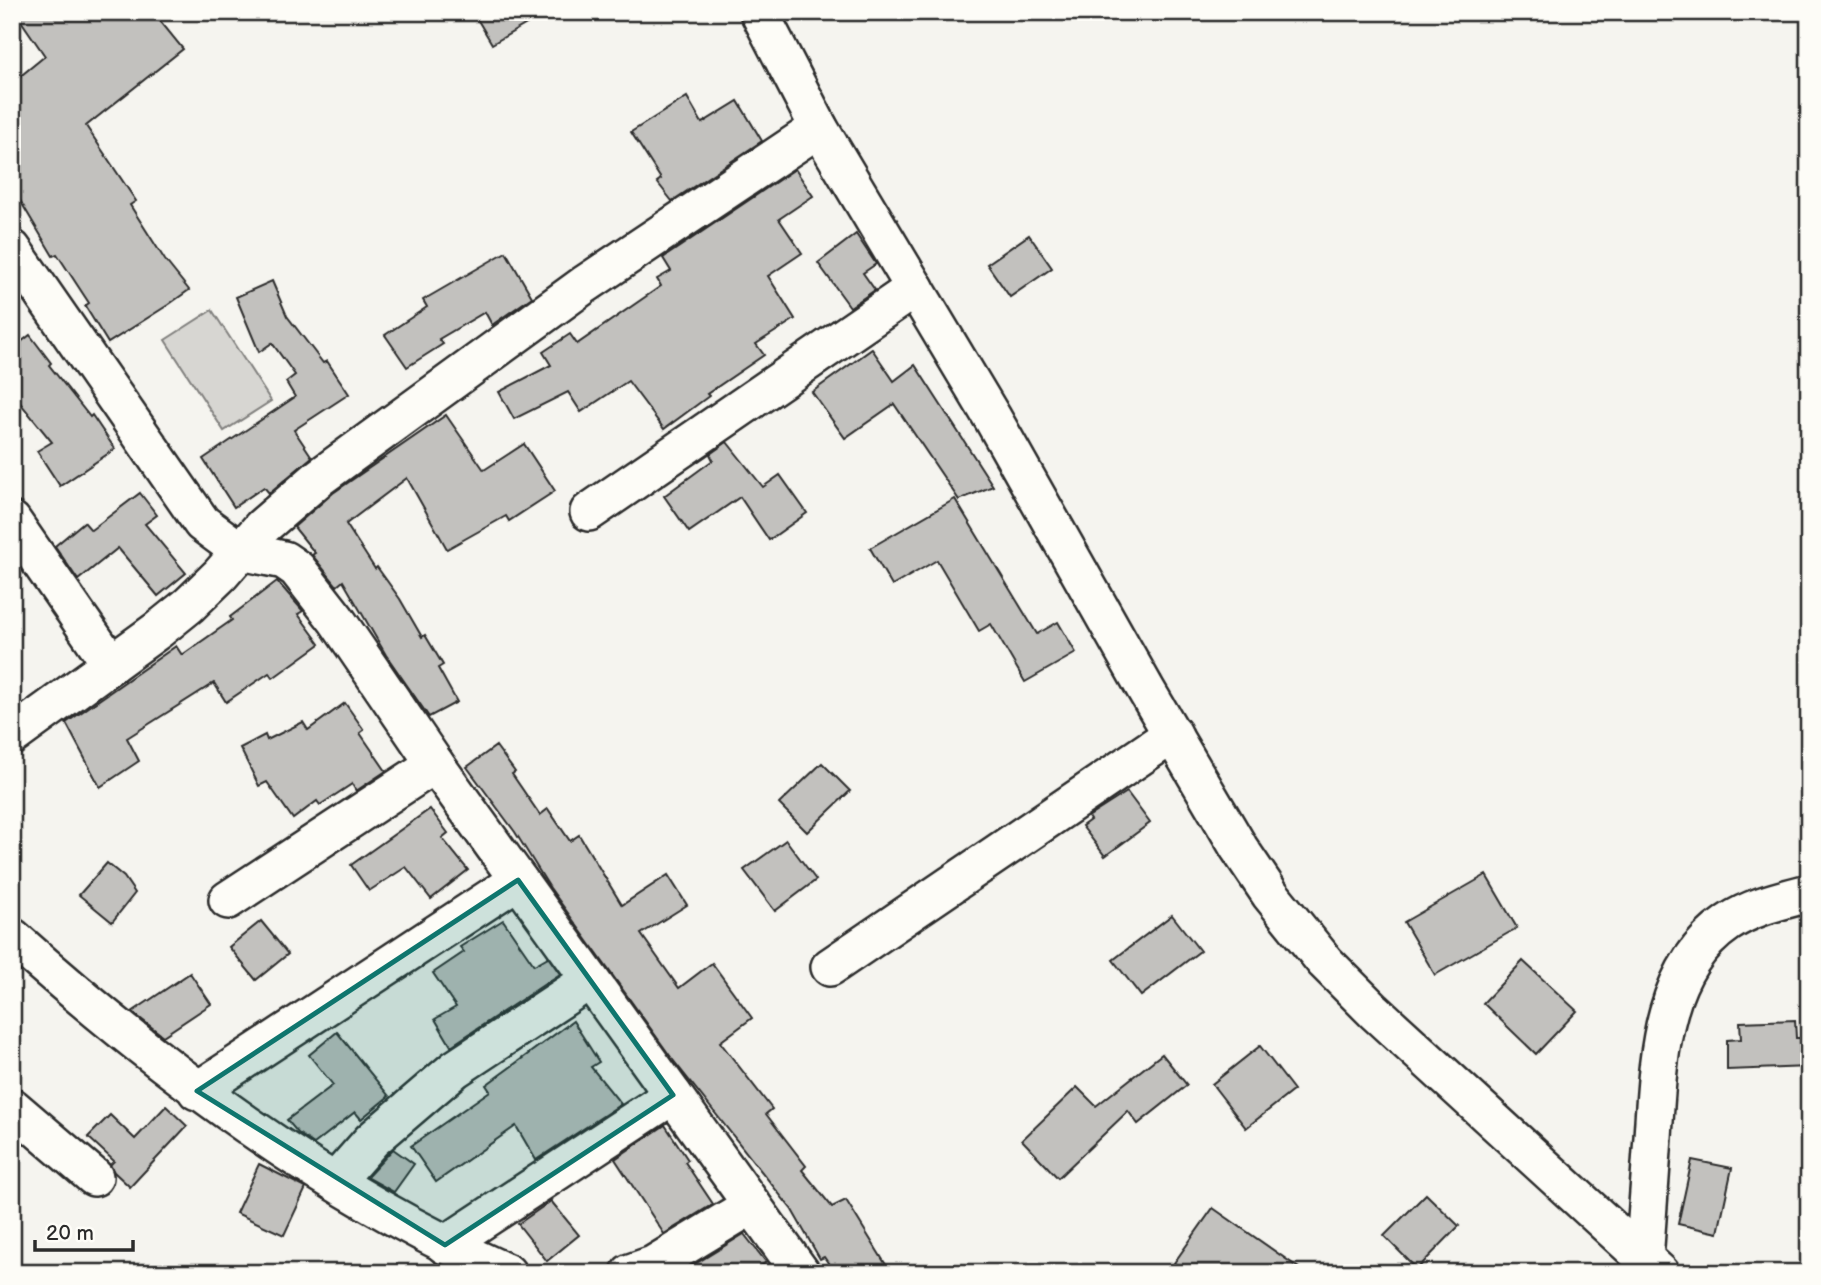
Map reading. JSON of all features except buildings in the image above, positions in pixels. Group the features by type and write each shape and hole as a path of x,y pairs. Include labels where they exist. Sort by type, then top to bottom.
{"street":[{"path":"759,12 819,128 993,419 1172,734 1270,894 1325,962 1374,1011 1652,1267"},
{"path":"12,736 189,605 220,575 262,527 320,477 595,277 819,128"},
{"path":"12,249 202,523 240,551 284,560 298,569 801,1273"},
{"path":"589,512 915,288"},
{"path":"12,521 111,664"},
{"path":"830,967 1172,734"},
{"path":"228,900 435,764"},
{"path":"197,1091 518,880"},
{"path":"1652,1267 1660,1049 1676,989 1697,952 1729,922 1774,902 1809,893"},
{"path":"12,937 77,995 197,1091 335,1182 444,1245 507,1273"},
{"path":"335,1182 372,1140 455,1069 590,980"},
{"path":"444,1245 673,1095"},
{"path":"12,1107 94,1177"},
{"path":"630,1273 653,1265 752,1205"}],"highlighted area":[{"path":"518,880 673,1095 445,1245 197,1091"}],"shaded area":[{"path":"212,310 271,401 224,431 165,340"}]}
